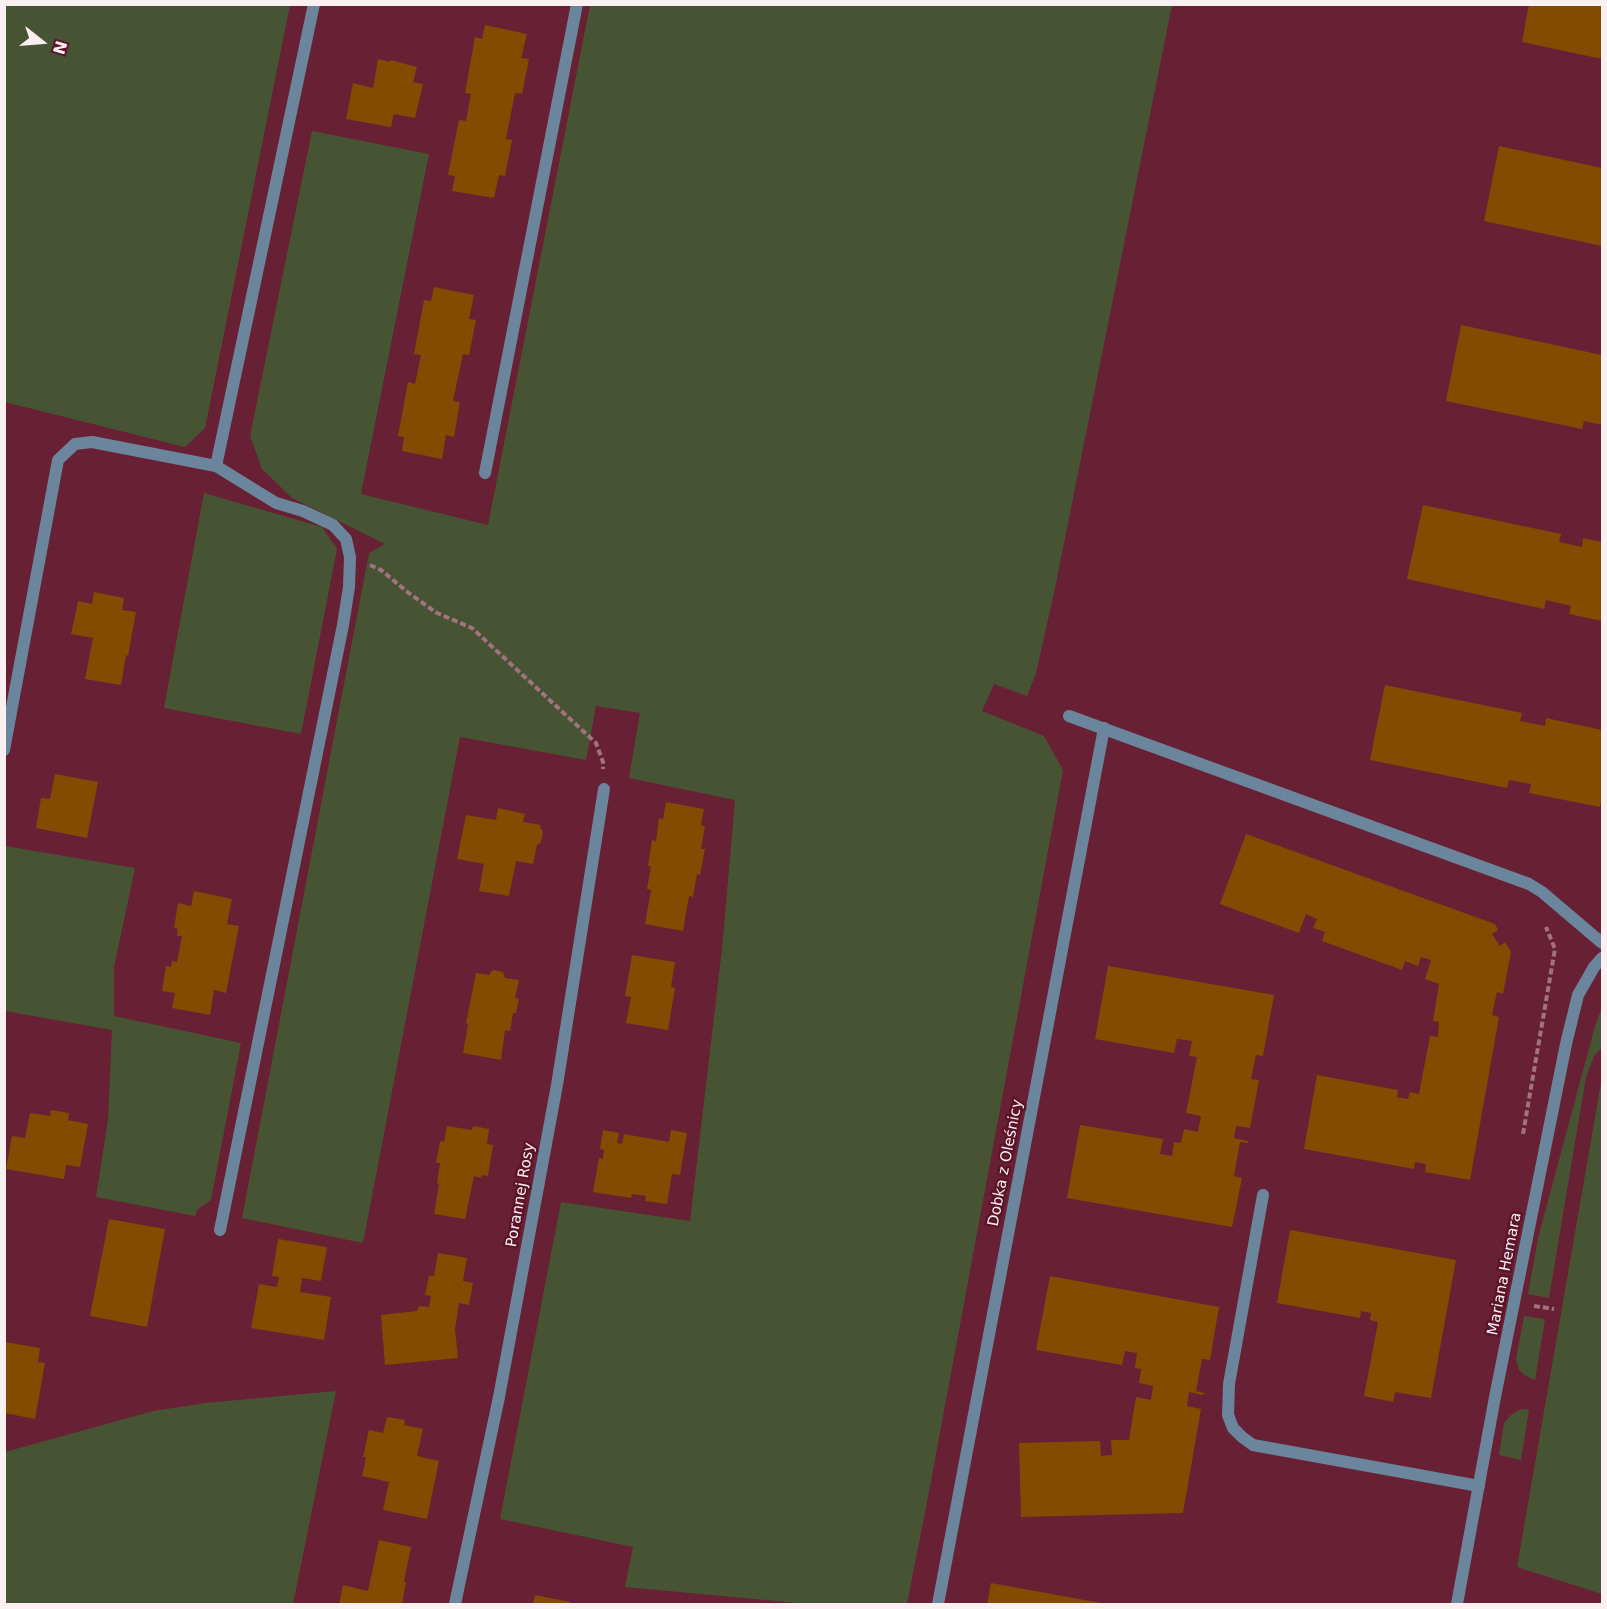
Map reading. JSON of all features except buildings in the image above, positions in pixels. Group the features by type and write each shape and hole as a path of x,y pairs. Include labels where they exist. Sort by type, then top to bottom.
{"street":[{"path":"216,466 314,4"},
{"path":"485,473 577,4"},
{"path":"4,750 58,460 75,444 92,442 216,466 276,503 303,511 333,525 346,538 350,557 349,587 343,625 220,1230"},
{"path":"1069,716 1529,884 1542,892 1602,943"},
{"name":"Dobka z Oleśnicy","path":"938,1605 1104,728"},
{"name":"Porannej Rosy","path":"455,1605 499,1397 557,1085 604,789"},
{"name":"Mariana Hemara","path":"1457,1605 1566,1044 1578,995 1594,967 1602,958"},
{"path":"1263,1195 1229,1384 1228,1415 1233,1428 1253,1445 1479,1486"}],"path":[{"path":"350,557 381,570 436,613 472,628 596,743 603,762 604,789"},
{"path":"1525,1305 1554,1309"}],"green space":[{"path":"5,4 290,5 205,428 185,447 5,402"},
{"path":"590,5 1172,5 1036,673 1027,696 994,684 982,711 1044,736 1063,770 907,1604 809,1604 625,1587 633,1547 500,1519 561,1202 690,1221 722,949 735,800 629,778 640,713 596,706 586,760 460,737 363,1243 242,1218 369,553 385,544 292,498 262,469 250,436 312,131 429,154 361,494 488,525"},
{"path":"204,493 322,527 337,549 301,734 164,708"},
{"path":"5,846 135,868 114,967 114,1016 241,1043 211,1200 197,1210 195,1216 96,1197 108,1120 112,1030 5,1011"},
{"path":"1602,1007 1602,1048 1594,1056 1586,1077 1549,1298 1528,1294 1538,1238"},
{"path":"1602,1077 1602,1594 1517,1567"},
{"path":"1524,1316 1545,1319 1535,1380 1519,1370 1516,1359"},
{"path":"336,1391 293,1604 5,1604 5,1452 153,1411 205,1403"},
{"path":"1525,1409 1529,1410 1521,1460 1499,1455 1504,1423 1512,1414"}]}
